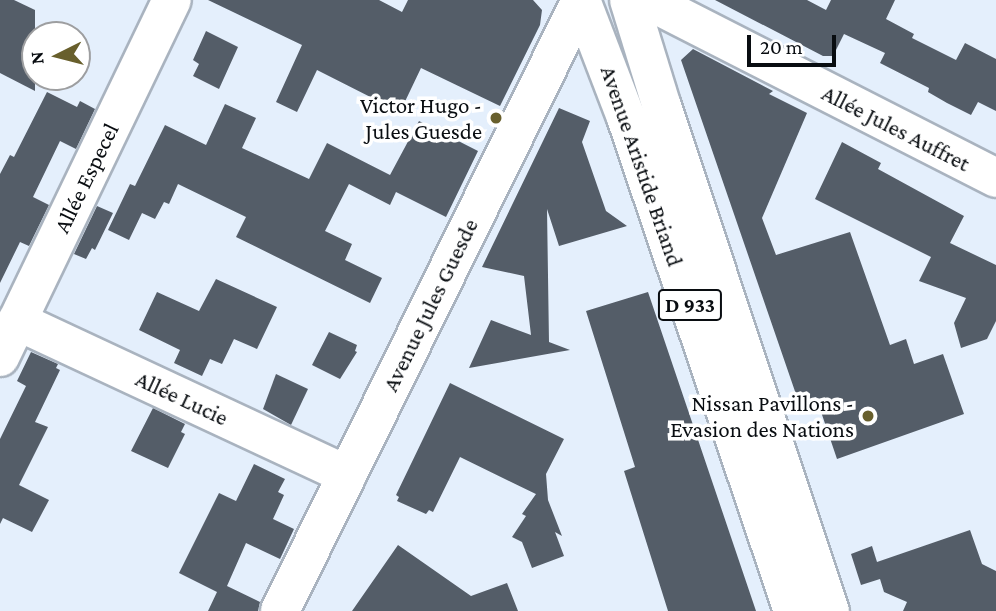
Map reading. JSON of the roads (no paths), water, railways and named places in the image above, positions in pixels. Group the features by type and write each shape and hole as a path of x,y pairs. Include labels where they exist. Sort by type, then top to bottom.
{"street":[{"name":"Allée Especel","path":"0,357 172,0"},
{"name":"Avenue Jules Guesde","path":"280,611 581,0"},
{"name":"Avenue Aristide Briand","path":"581,0 631,129 793,611"},
{"name":"Avenue Aristide Briand","path":"629,0 664,114 830,611"},
{"name":"Allée Jules Auffret","path":"647,0 996,178"},
{"name":"Allée Lucie","path":"17,321 347,475"}],"place":[{"name":"Victor Hugo - Jules Guesde","path":"496,118"},
{"name":"Nissan Pavillons - Evasion des Nations","path":"868,416"}]}
